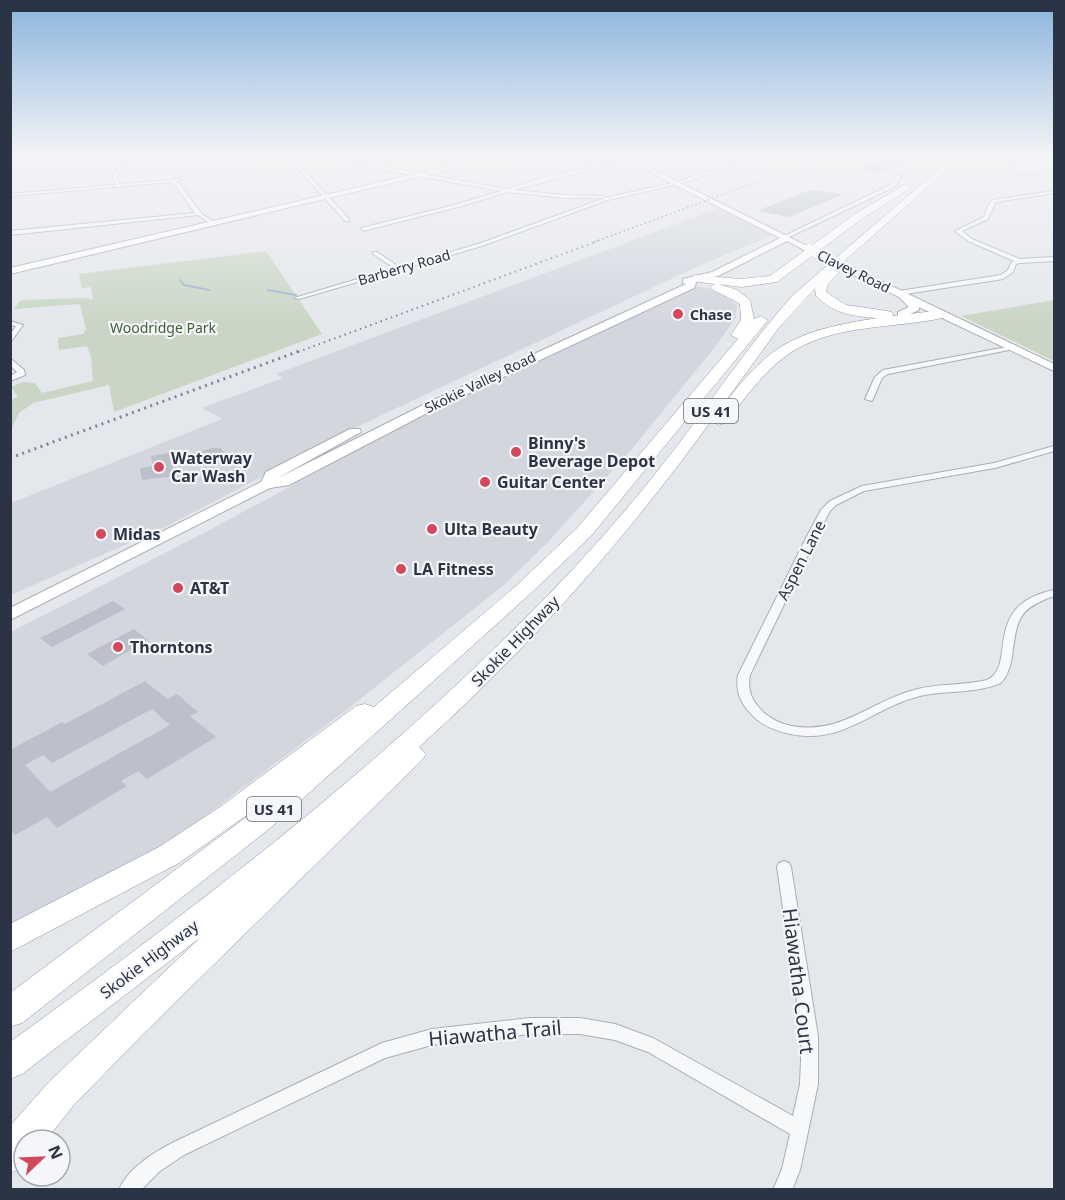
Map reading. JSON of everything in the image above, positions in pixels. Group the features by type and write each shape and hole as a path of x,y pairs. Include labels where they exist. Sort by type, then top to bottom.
{"highway":[{"path":"695,279 741,283 773,279 866,212"},
{"name":"Skokie Highway","path":"10,1012 259,822 523,590 584,532 782,297 881,212"},
{"name":"Skokie Highway","path":"10,1064 176,939 472,686 581,572 658,482 773,326 825,272 894,212"},
{"path":"873,230 865,242 822,283 820,293 831,303 852,310 880,314 937,311"},
{"path":"695,279 733,293 743,299 748,308 748,320 722,358 714,376"},
{"path":"658,482 694,448 770,363 792,345 826,332 937,311"},
{"path":"10,939 170,855 230,814 523,590"},
{"path":"10,1155 61,1094 129,1025 435,733 472,686"}],"main road":[{"path":"10,271 263,212"},
{"name":"Clavey Road","path":"735,212 1054,368"},
{"name":"Skokie Valley Road","path":"267,484 272,475 413,403 675,284 715,274 783,241 785,237"},
{"name":"Skokie Valley Road","path":"10,615 267,484 284,482 427,408 691,286 704,270 785,237"},
{"path":"767,249 790,247 809,249"},
{"path":"900,293 915,308 902,314"},
{"path":"466,378 479,383"},
{"path":"413,403 427,408"}],"street":[{"path":"340,212 347,220"},
{"path":"363,229 432,212"},
{"name":"Barberry Road","path":"297,298 511,235 571,212"},
{"name":"Skokie Valley Road","path":"785,237 838,212"},
{"path":"988,212 986,218 958,231 970,240 1019,261"},
{"path":"10,233 196,214 213,224"},
{"path":"375,253 399,269"},
{"path":"900,293 1002,278 1011,272 1014,263 1019,261 1054,259"},
{"path":"10,323 20,325 10,341"},
{"path":"869,399 879,377 886,372 1012,348"},
{"path":"10,360 21,372 21,375 10,379"},
{"name":"Aspen Lane","path":"1054,448 995,465 862,489 842,498 826,510 749,665 742,685 749,705 763,719 777,726 810,734 838,729 873,710 916,693 948,687 986,684 998,680 1004,671 1011,626 1016,613 1035,598 1054,593"},
{"name":"Hiawatha Court","path":"782,1190 790,1170 809,1084 810,1036 784,867"},
{"name":"Hiawatha Trail","path":"128,1190 153,1164 221,1128 392,1048 432,1037 530,1026 580,1026 615,1032 653,1046 799,1129"}],"shaded area":[{"path":"708,212 727,212 772,235 692,269 363,424 163,528 11,595 11,503 222,419 202,408 283,378 276,374"},
{"path":"699,286 729,295 737,306 735,319 631,450 549,541 504,585 345,711 164,847 11,925 11,632 202,534 398,428 578,340"}],"green space":[{"name":"Woodridge Park","path":"266,251 322,334 114,412 109,385 33,403 19,413 11,430 11,400 18,397 11,387 23,382 35,383 42,393 93,381 91,357 87,346 59,350 58,338 83,334 86,329 80,304 14,309 21,300 85,298 93,300 91,287 82,288 79,274"},
{"path":"1054,300 1054,361 961,316"}],"building":[{"path":"762,212 801,212 789,217"},
{"path":"221,448 226,458 198,463 194,453"},
{"name":"Waterway Car Wash","path":"169,453 175,476 142,480 140,468 153,466 151,456"},
{"name":"Thorntons","path":"113,601 125,609 52,647 40,638"},
{"name":"Thorntons","path":"134,629 148,640 103,666 87,654"},
{"path":"145,681 167,699 177,694 198,712 190,716 216,737 147,779 138,771 121,781 127,786 57,828 47,817 15,835 10,830 10,750 62,722 65,724","holes":["152,709 170,725 50,792 25,765 43,755 52,763"]}],"waterway":[{"path":"180,280 184,285 209,290"},
{"path":"268,290 296,295"}],"railway":[{"path":"594,242 675,212"},
{"path":"298,352 598,241"},
{"path":"10,458 302,350"}],"place":[{"name":"Chase","path":"678,314"},
{"name":"Binny's Beverage Depot","path":"516,452"},
{"name":"Waterway Car Wash","path":"159,467"},
{"name":"Guitar Center","path":"485,482"},
{"name":"Ulta Beauty","path":"432,529"},
{"name":"Midas","path":"101,534"},
{"name":"LA Fitness","path":"401,569"},
{"name":"AT&T","path":"178,588"},
{"name":"Thorntons","path":"118,647"}]}
